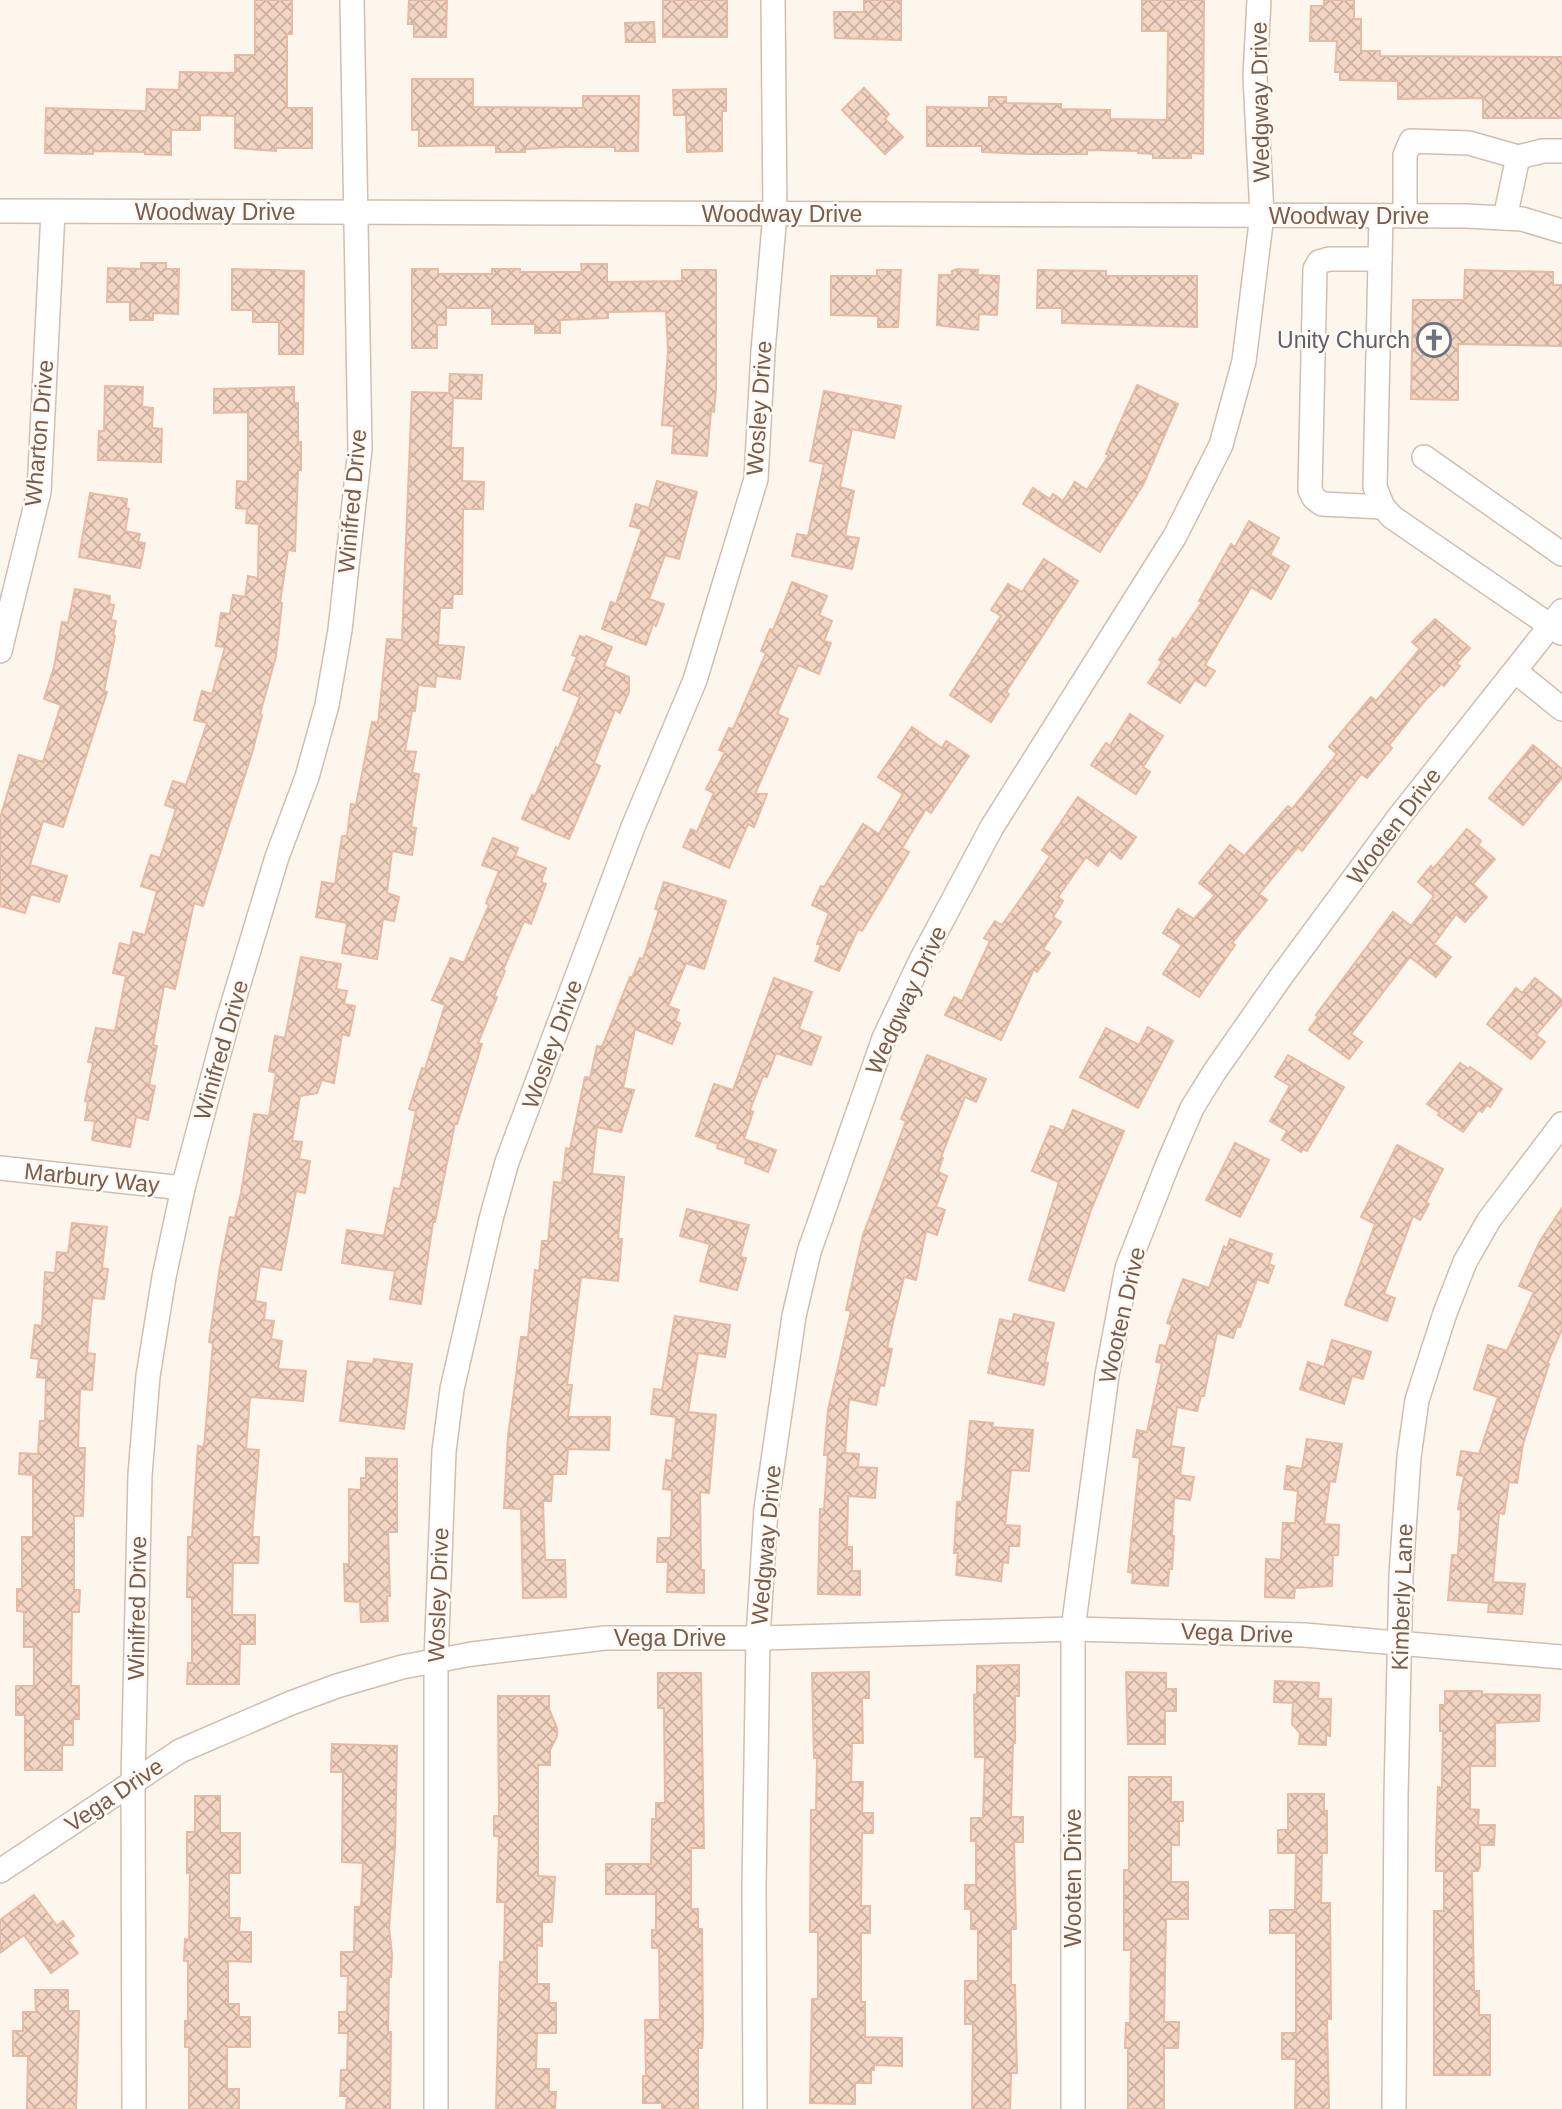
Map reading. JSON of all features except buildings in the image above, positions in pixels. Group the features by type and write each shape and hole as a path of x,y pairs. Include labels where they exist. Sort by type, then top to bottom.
{"street":[{"name":"Winifred Drive","path":"134,2109 133,1782 140,1475 148,1376 164,1277 183,1188 241,976 277,857 307,777 327,705 340,630 360,449 352,0"},
{"name":"Wosley Drive","path":"436,2109 436,1661 444,1451 452,1389 507,1162 633,827 695,680 756,479 763,351 775,214 773,0"},
{"name":"Wedgway Drive","path":"755,2109 754,1886 758,1638 766,1509 794,1316 809,1252 884,1038 921,960 992,827 1175,536 1221,445 1244,361 1262,215 1255,76 1259,0"},
{"path":"1405,216 1405,155 1411,142 1469,143 1518,157 1543,150 1562,151"},
{"path":"1505,218 1518,157"},
{"name":"Woodway Drive","path":"0,211 1405,216 1522,219 1562,231"},
{"name":"Wharton Drive","path":"0,650 39,492 53,212"},
{"path":"1381,216 1376,487 1383,507 1392,517 1558,623"},
{"path":"1380,259 1329,259 1319,262 1315,268 1310,490 1314,498 1322,504 1383,507"},
{"path":"1424,457 1562,554"},
{"name":"Wooten Drive","path":"1073,2109 1073,1629 1107,1375 1127,1268 1192,1108 1215,1071 1399,817 1515,671 1558,623"},
{"path":"1515,671 1562,709"},
{"name":"Kimberly Lane","path":"1394,2109 1396,1796 1401,1575 1409,1457 1417,1400 1465,1262 1489,1220 1562,1124"},
{"name":"Marbury Way","path":"0,1168 183,1188"},
{"name":"Vega Drive","path":"0,1871 180,1751 337,1686 402,1667 472,1654 605,1638 758,1638 1073,1629 1304,1635 1562,1657"}],"place":[{"name":"Unity Church","path":"1434,340"}]}
